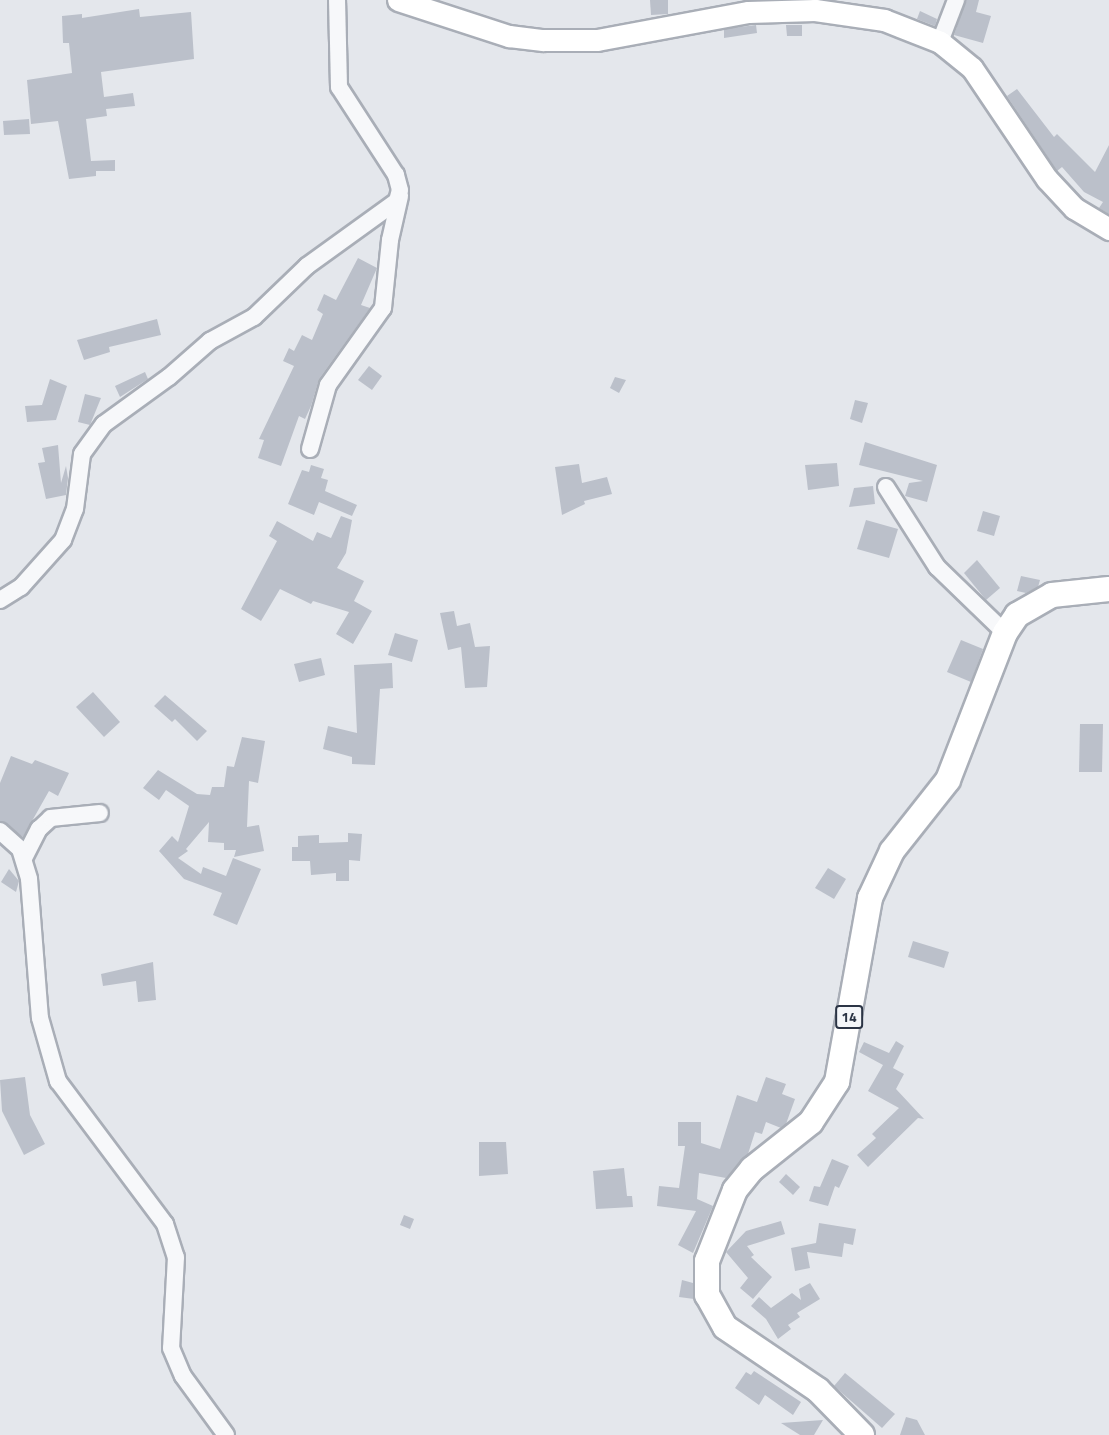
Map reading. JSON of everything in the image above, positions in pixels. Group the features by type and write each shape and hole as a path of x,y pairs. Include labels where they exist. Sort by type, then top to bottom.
{"highway":[{"name":"14","path":"862,1435 818,1389 725,1327 707,1295 707,1261 735,1190 752,1169 811,1122 832,1092 846,1037 858,952 875,882 897,844 948,780 1005,633 1017,615 1052,595 1109,589"}],"main road":[{"path":"398,0 510,36 543,40 597,39 748,12 815,10 884,20 940,42 972,68 1058,192 1086,217 1109,229"}],"street":[{"path":"310,449 328,385 383,308 390,240 400,195 386,155 339,87 337,0"},
{"path":"940,42 956,0"},
{"path":"0,600 21,587 63,540 75,509 82,454 104,424 169,377 210,341 254,317 307,266 369,223 400,195"},
{"path":"886,487 936,567 1005,633"},
{"path":"24,858 39,829 51,818 100,813"},
{"path":"0,831 12,840 24,858 34,919 40,1018 58,1081 165,1224 176,1257 171,1348 183,1376 226,1435"}],"building":[{"path":"650,0 668,0 668,14 651,15"},
{"path":"966,0 979,0 976,12 991,16 983,43 954,35"},
{"path":"139,9 140,17 191,12 194,59 101,72 104,97 133,93 135,106 106,109 107,116 86,119 91,161 115,160 115,171 96,171 96,176 69,179 58,121 31,124 27,80 72,73 69,43 63,43 62,16 82,14 82,18"},
{"path":"920,11 937,19 935,26 917,19"},
{"path":"756,25 757,33 724,38 724,29"},
{"path":"786,25 802,25 802,36 787,36"},
{"path":"1017,89 1054,137 1057,134 1095,172 1109,145 1109,214 1099,208 1103,202 1084,192 1062,167 1057,171 1007,96"},
{"path":"29,119 30,134 4,135 3,121"},
{"path":"358,258 377,268 361,305 370,308 319,379 305,419 299,416 281,466 258,458 264,440 259,439 294,366 283,361 289,348 294,351 302,335 312,340 323,314 317,310 324,294 336,300"},
{"path":"157,319 161,335 109,347 110,352 84,360 77,340"},
{"path":"369,366 382,376 372,390 358,380"},
{"path":"145,372 148,379 120,397 115,386"},
{"path":"615,377 626,380 619,393 610,388"},
{"path":"50,379 67,386 56,420 27,422 25,406 42,405"},
{"path":"85,394 101,398 90,425 78,422"},
{"path":"855,400 868,403 862,423 850,419"},
{"path":"865,442 937,465 927,502 905,496 909,483 923,481 859,465"},
{"path":"58,445 61,483 66,466 68,478 66,495 46,499 38,463 45,462 42,448"},
{"path":"837,463 839,486 808,490 805,465"},
{"path":"579,464 582,483 607,477 612,494 584,501 585,504 562,515 555,467"},
{"path":"311,465 324,469 321,478 328,480 325,491 357,505 352,516 319,502 314,515 288,504 302,470 309,472"},
{"path":"873,486 875,504 849,507 854,488"},
{"path":"983,511 1000,516 994,536 977,531"},
{"path":"341,516 352,520 346,553 337,568 364,581 354,601 372,611 353,644 336,634 349,612 313,601 311,604 280,589 261,621 241,609 277,541 269,536 277,521 313,541 317,532 331,538"},
{"path":"866,520 898,529 889,558 857,549"},
{"path":"977,560 1000,588 986,600 964,573"},
{"path":"1021,576 1040,580 1038,587 1026,593 1017,591"},
{"path":"454,611 457,626 470,623 475,647 490,646 487,687 465,688 461,647 448,650 440,613"},
{"path":"395,633 418,640 412,662 388,655"},
{"path":"961,640 983,649 971,682 947,672"},
{"path":"321,658 325,675 299,682 294,664"},
{"path":"392,663 393,688 380,689 375,765 352,764 352,757 323,749 328,726 357,733 354,665"},
{"path":"93,692 120,722 104,737 76,707"},
{"path":"165,695 207,731 197,741 175,719 172,722 154,706"},
{"path":"1080,724 1103,724 1102,772 1079,772"},
{"path":"242,737 265,741 258,783 249,781 247,827 259,825 264,851 234,857 236,850 224,850 224,843 208,842 209,822 186,849 188,851 178,858 201,874 203,867 226,876 233,858 261,869 237,925 213,915 222,893 184,879 159,851 172,836 178,842 189,806 166,790 159,800 143,788 158,770 197,794 210,795 212,787 224,787 227,766 234,767"},
{"path":"11,756 32,764 35,760 69,773 58,796 49,791 23,837 0,821 0,783"},
{"path":"348,833 362,834 360,861 349,860 349,881 336,881 336,873 311,875 310,861 292,861 292,847 298,847 298,836 319,835 319,843 348,842"},
{"path":"828,868 846,879 834,899 815,888"},
{"path":"9,869 19,881 16,892 1,882"},
{"path":"913,941 949,952 944,968 908,957"},
{"path":"153,962 156,1000 138,1002 136,981 103,986 101,974"},
{"path":"896,1041 904,1046 893,1068 904,1074 896,1089 924,1119 918,1118 868,1167 857,1155 876,1138 872,1134 899,1108 868,1091 883,1065 859,1052 864,1042 889,1053"},
{"path":"25,1077 30,1115 45,1144 24,1155 2,1111 0,1080"},
{"path":"766,1077 786,1084 782,1094 795,1099 786,1124 781,1128 766,1122 762,1134 755,1132 748,1154 726,1178 699,1173 697,1199 713,1206 693,1253 678,1245 696,1211 657,1206 659,1186 679,1188 685,1146 678,1146 678,1122 701,1122 701,1143 720,1149 737,1095 757,1102"},
{"path":"479,1142 506,1142 508,1174 479,1176"},
{"path":"832,1159 849,1166 839,1188 835,1186 828,1206 809,1201 814,1186 820,1187"},
{"path":"624,1168 627,1196 632,1196 633,1207 596,1209 593,1171"},
{"path":"786,1174 800,1187 793,1195 779,1182"},
{"path":"404,1215 414,1219 410,1229 400,1225"},
{"path":"781,1221 785,1234 747,1246 754,1255 751,1257 772,1277 753,1299 740,1288 748,1278 726,1252 746,1231"},
{"path":"819,1223 856,1229 853,1245 844,1243 842,1257 807,1252 810,1268 795,1271 791,1248 816,1243"},
{"path":"682,1280 693,1283 694,1299 679,1297"},
{"path":"810,1283 820,1299 797,1313 800,1317 788,1325 791,1329 778,1339 766,1319 751,1306 759,1297 771,1308 792,1293 801,1300 799,1289"},
{"path":"754,1371 801,1402 793,1415 765,1395 759,1405 735,1388 746,1372 751,1375"},
{"path":"845,1373 895,1414 882,1428 834,1386"},
{"path":"906,1417 917,1420 925,1435 900,1435"},
{"path":"823,1420 814,1435 800,1435 781,1423"}]}
